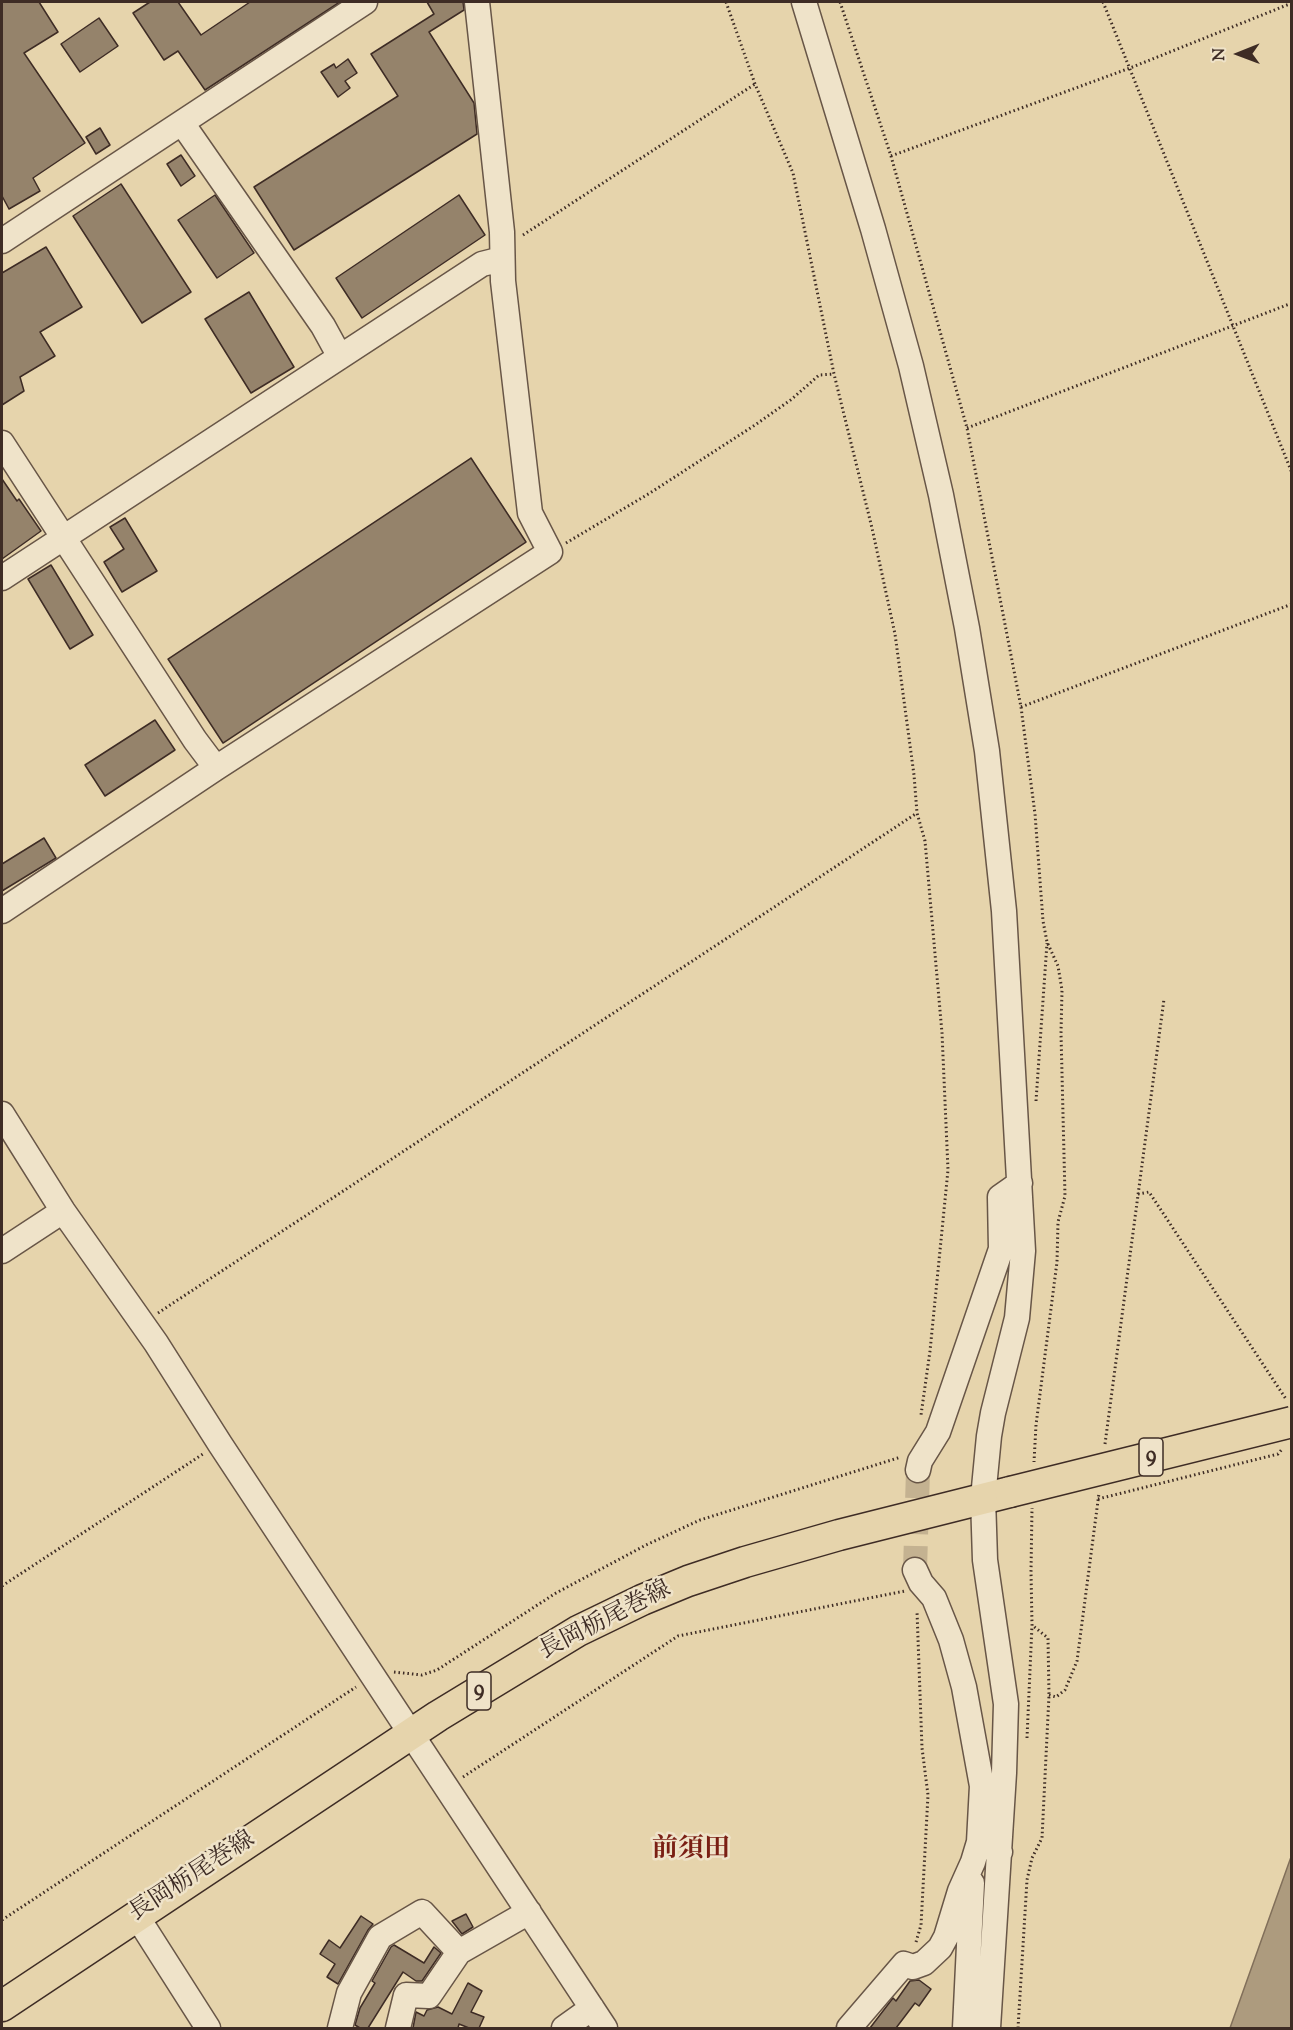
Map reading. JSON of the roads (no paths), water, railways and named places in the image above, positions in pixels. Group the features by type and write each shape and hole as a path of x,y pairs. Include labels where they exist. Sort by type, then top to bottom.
{"main road":[{"name":"長岡栃尾巻線","path":"2,2006 412,1733 578,1630 642,1600 688,1581 839,1535 997,1495 1288,1435"}],"street":[{"path":"2,240 365,2"},
{"path":"2,911 216,768 550,552 530,513 477,2"},
{"path":"804,2 873,229 911,366 941,495 968,628 987,751 1004,911 1023,1251 1017,1318 989,1436 997,1495 985,1560 1006,1704 1004,1773 984,1852 964,2028"},
{"path":"182,123 323,326 340,357"},
{"path":"2,578 482,264 502,259"},
{"path":"2,443 216,768"},
{"path":"2,1114 63,1211 142,1323 605,2028"},
{"path":"910,1463 920,1461 938,1432 1001,1249 1000,1197 1020,1182"},
{"path":"2,1251 63,1211"},
{"path":"916,1581 934,1598 951,1640 964,1688 982,1786 988,2028"},
{"path":"849,2028 904,1964 914,1967 924,1964 940,1948 946,1937 960,1891 984,1852"},
{"path":"340,2028 350,1993 380,1937 422,1912 459,1952"},
{"path":"398,2028 406,1995 429,1996 459,1952 529,1912"},
{"path":"136,1915 208,2028"},
{"path":"564,2028 592,2008"}],"tunnel":[{"path":"915,1570 918,1470"}],"district":[{"name":"前須田","path":"691,1852"}]}
